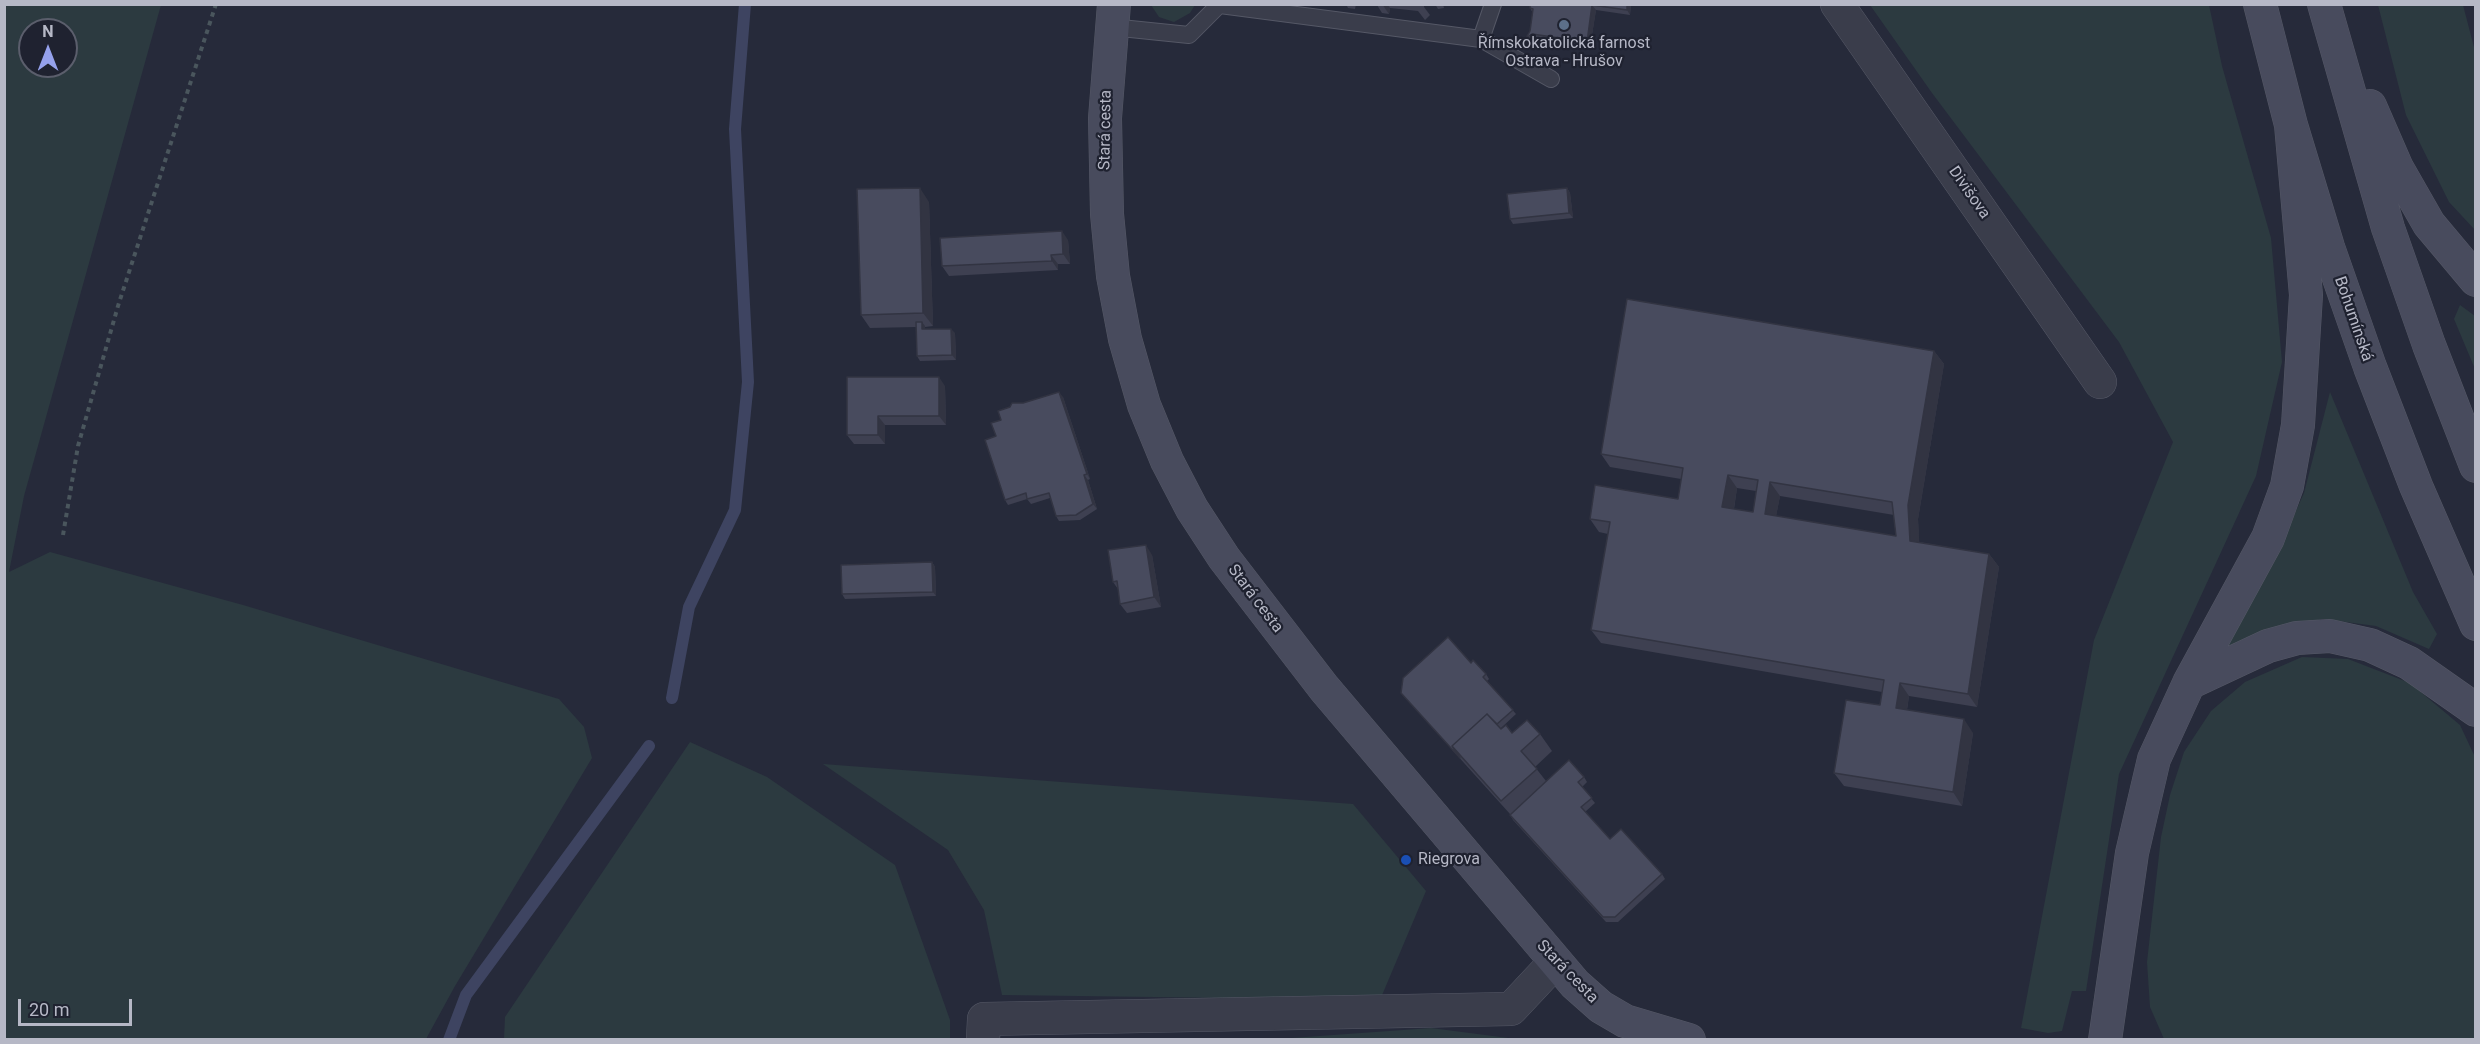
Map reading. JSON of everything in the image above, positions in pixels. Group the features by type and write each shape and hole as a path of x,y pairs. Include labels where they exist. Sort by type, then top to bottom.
{"main road":[{"name":"Bohumínská","path":"2260,4 2291,125 2328,247 2370,367 2416,486 2475,624"},
{"path":"2326,4 2397,168 2429,224 2475,280"},
{"path":"2326,4 2388,228 2475,466"},
{"name":"Stará cesta","path":"1112,16 1106,88 1105,149 1113,276 1135,377 1167,461 1209,536 1331,697 1555,962 1624,1030 1689,1040"},
{"path":"2105,1040 2132,853 2154,759 2188,683 2268,538 2287,486 2299,414 2306,295 2291,125"},
{"path":"2188,683 2268,646 2297,638 2330,636 2370,645 2409,663 2475,710"}],"street":[{"name":"Divišova","path":"1838,4 2100,382"},
{"path":"983,1040 984,1019 1511,1009 1555,962"}],"lane":[{"path":"1481,39 1493,4"},
{"path":"1112,16 1189,35 1220,5 1481,39 1551,79"}],"path":[{"path":"63,535 78,446 118,306 216,4"}],"shaded area":[{"path":"5,4 161,5 24,496 9,572 50,552 243,605 559,699 584,727 592,758 455,986 426,1039 5,1039"},
{"path":"1151,5 1195,5 1190,13 1174,22 1159,17"},
{"path":"1870,5 2209,5 2222,66 2271,238 2282,362 2256,476 2119,774 2086,991 2072,991 2062,1031 2048,1033 2021,1028 2094,640 2173,442 2119,342 1932,93"},
{"path":"2378,5 2463,5 2475,51 2475,230 2449,202 2406,115"},
{"path":"2460,305 2475,316 2475,369 2454,319"},
{"path":"2330,392 2413,592 2437,634 2429,649 2376,626 2323,619 2276,628 2221,651 2274,559 2304,493"},
{"path":"2302,657 2348,659 2410,683 2460,725 2475,757 2475,1039 2164,1039 2150,1007 2147,962 2161,837 2170,795 2184,752 2211,711 2245,682"},
{"path":"690,742 767,777 895,865 950,1020 950,1039 504,1039 505,1017"},
{"path":"823,764 1353,804 1426,891 1380,1000 1002,995 984,910 948,850"},
{"path":"1431,1028 1516,1039 1277,1039"}],"building":[{"name":"Římskokatolická farnost Ostrava - Hrušov","path":"1530,4 1627,4 1627,10 1592,5 1587,42 1532,34 1526,38 1530,31 1533,9 1530,8"},
{"path":"920,188 923,313 861,315 857,189"},
{"path":"1567,188 1569,213 1510,219 1507,194"},
{"path":"1062,231 1063,254 1051,255 1052,261 942,266 940,238"},
{"path":"1627,299 1934,351 1908,505 1910,541 1989,554 1968,694 1900,683 1896,708 1964,719 1953,792 1834,773 1846,700 1880,705 1884,680 1591,630 1610,522 1590,519 1595,485 1678,499 1683,468 1601,454","holes":["1728,475 1758,480 1753,512 1722,507","1770,482 1892,502 1896,536 1765,514"]},
{"path":"916,322 922,322 922,329 951,329 952,355 917,356"},
{"path":"847,377 939,377 939,416 878,416 878,435 847,435"},
{"path":"1059,392 1087,474 1084,475 1093,504 1076,515 1056,516 1049,493 1027,499 1026,493 1005,500 985,440 996,436 991,423 1001,420 998,411 1010,407 1012,403 1023,403"},
{"path":"1146,545 1154,597 1120,604 1117,581 1113,582 1108,550"},
{"path":"932,562 933,592 842,594 841,565"},
{"path":"1448,637 1471,663 1473,660 1486,674 1483,677 1513,710 1497,724 1487,714 1452,746 1460,758 1401,693 1403,678"},
{"path":"1487,714 1501,729 1506,725 1512,733 1527,720 1540,734 1521,751 1537,769 1501,801 1452,746"},
{"path":"1569,760 1584,777 1578,782 1592,798 1581,807 1610,839 1621,829 1662,874 1615,917 1603,917 1510,815"}],"waterway":[{"path":"672,698 689,607 735,510 748,382 735,129 745,4"},
{"path":"449,1040 466,995 649,746"}],"place":[{"name":"Římskokatolická farnost Ostrava - Hrušov","path":"1564,25"},
{"name":"Riegrova","path":"1406,860"}]}
